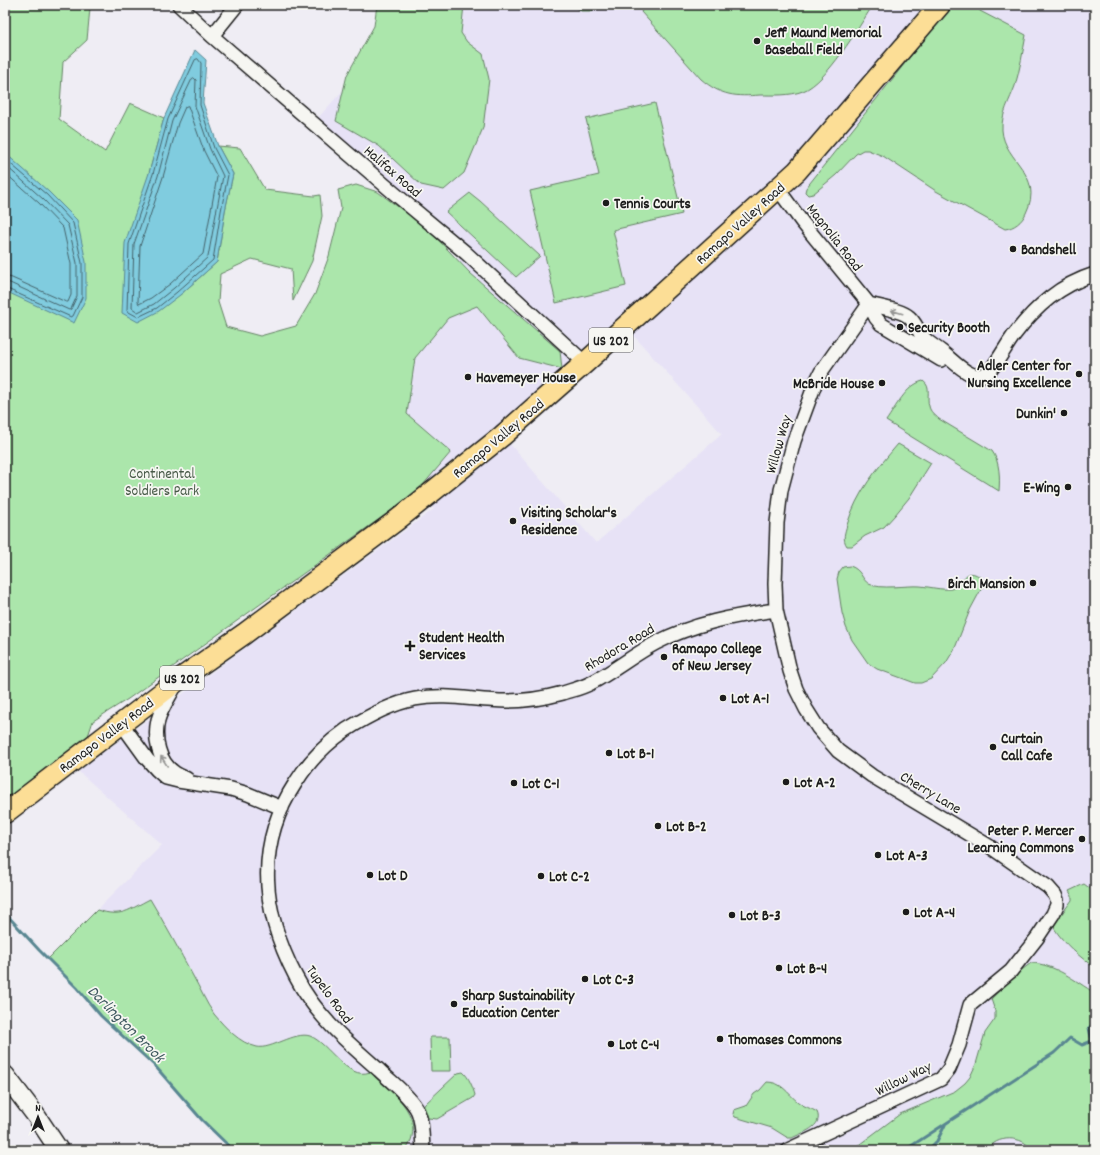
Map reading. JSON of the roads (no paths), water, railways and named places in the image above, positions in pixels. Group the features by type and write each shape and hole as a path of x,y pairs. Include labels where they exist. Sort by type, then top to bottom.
{"main road":[{"name":"Ramapo Valley Road","path":"5,812 177,681 244,634 397,520 502,436 778,189 809,158 940,5"},
{"path":"5,1075 37,1117 59,1150"}],"street":[{"name":"Halifax Road","path":"179,5 212,36 394,193 472,258 585,363"},
{"path":"212,36 237,5"},
{"name":"Magnolia Road","path":"778,189 802,222 869,304 876,318 881,324 939,359 956,365"},
{"path":"869,304 902,313 910,317 918,331 925,339 943,352 956,365 973,376 980,376 988,374 1013,336 1034,310 1057,292 1081,278 1095,274"},
{"name":"Willow Way","path":"776,610 775,584 777,523 781,490 794,441 821,372 869,304"},
{"name":"Rhodora Road","path":"477,699 506,701 532,700 562,693 589,684 654,644 682,631 704,623 776,610"},
{"name":"Cherry Lane","path":"776,610 787,660 796,689 818,728 838,751 872,776 989,846 1048,887 1055,895 1057,905 1055,910 1037,938 1011,971 987,991"},
{"path":"177,681 159,718 157,740 160,755 165,764 175,773 196,783"},
{"name":"Tupelo Road","path":"423,1150 421,1124 416,1108 404,1094 329,1025 301,987 280,944 271,914 269,895 268,866 271,835 288,793 317,754 335,737 364,718 389,706 416,699 436,697 477,699"},
{"path":"121,723 157,770 166,778 231,789 248,794 282,808"},
{"name":"Willow Way","path":"788,1150 941,1079 950,1069 959,1045 970,1005 987,991"}],"water":[{"path":"195,50 206,60 203,103 218,146 233,174 225,211 217,262 180,295 159,311 138,322 122,313 125,243 149,173 164,118"},
{"path":"5,153 49,192 77,220 86,262 86,298 74,323 5,291"}],"waterway":[{"name":"Darlington Brook","path":"5,913 77,988 101,1016 155,1066 202,1120 233,1150"},
{"path":"905,1150 1054,1053 1070,1038 1082,1045 1092,1041 1089,1028 1095,1022"},
{"path":"928,1150 937,1141 945,1125"}],"place":[{"name":"Jeff Maund Memorial Baseball Field","path":"757,41"},
{"name":"Tennis Courts","path":"606,203"},
{"name":"Bandshell","path":"1013,249"},
{"name":"Security Booth","path":"900,327"},
{"name":"Adler Center for Nursing Excellence","path":"1079,374"},
{"name":"Havemeyer House","path":"468,377"},
{"name":"McBride House","path":"882,383"},
{"name":"Dunkin'","path":"1064,413"},
{"name":"E-Wing","path":"1068,487"},
{"name":"Visiting Scholar's Residence","path":"513,521"},
{"name":"Birch Mansion","path":"1033,583"},
{"name":"Student Health Services","path":"410,646"},
{"name":"Ramapo College of New Jersey","path":"664,657"},
{"name":"Lot A-1","path":"723,698"},
{"name":"Curtain Call Cafe","path":"993,747"},
{"name":"Lot B-1","path":"609,753"},
{"name":"Lot A-2","path":"786,782"},
{"name":"Lot C-1","path":"514,783"},
{"name":"Lot B-2","path":"658,826"},
{"name":"Peter P. Mercer Learning Commons","path":"1082,839"},
{"name":"Lot A-3","path":"878,855"},
{"name":"Lot D","path":"370,875"},
{"name":"Lot C-2","path":"541,876"},
{"name":"Lot A-4","path":"906,912"},
{"name":"Lot B-3","path":"732,915"},
{"name":"Lot B-4","path":"779,968"},
{"name":"Lot C-3","path":"585,979"},
{"name":"Sharp Sustainability Education Center","path":"454,1004"},
{"name":"Thomases Commons","path":"720,1039"},
{"name":"Lot C-4","path":"611,1044"}],"park label":[{"name":"Continental Soldiers Park","path":"162,482"}]}
